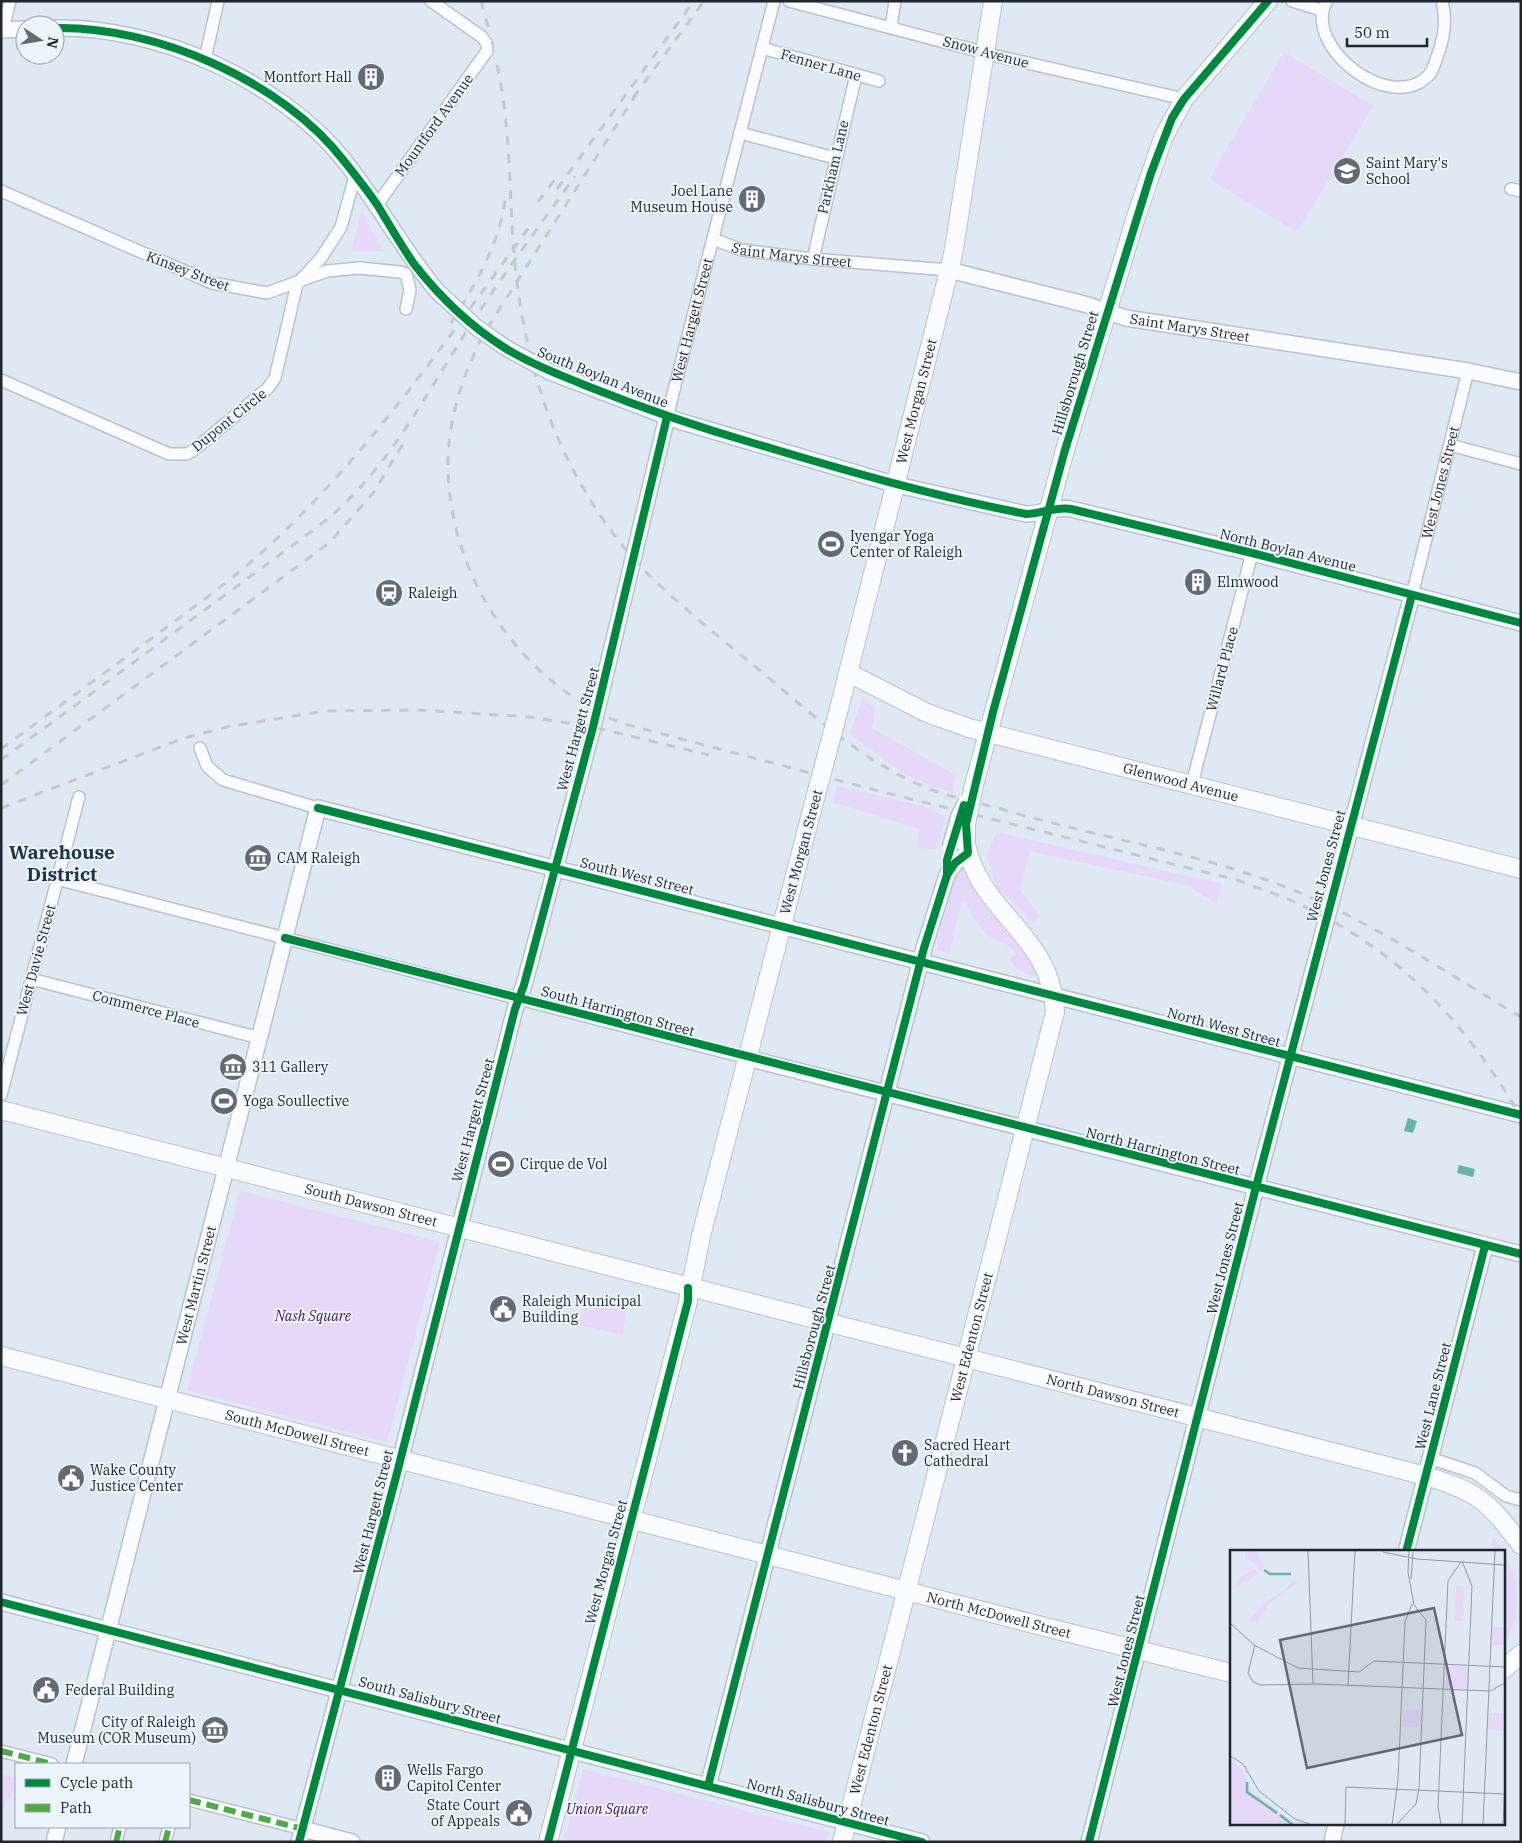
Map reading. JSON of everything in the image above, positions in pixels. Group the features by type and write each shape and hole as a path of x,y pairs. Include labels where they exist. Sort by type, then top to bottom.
{"main road":[{"name":"West Morgan Street","path":"548,1842 685,1310 688,1288 897,485 949,270 993,1"},
{"name":"Hillsborough Street","path":"968,853 966,824 974,785 1106,312 1150,173 1172,118 1184,99 1268,1"},
{"name":"Glenwood Avenue","path":"849,673 927,713 988,734 1192,784 1521,870"},
{"name":"West Edenton Street","path":"842,1842 1053,1026 1055,1010 1048,976 1036,951 1025,935 986,890 968,853"},
{"name":"South Dawson Street","path":"1,1110 828,1323"},
{"name":"North Dawson Street","path":"828,1323 1426,1476 1469,1490 1501,1518 1521,1545"},
{"name":"South McDowell Street","path":"1,1356 768,1555"},
{"name":"North McDowell Street","path":"768,1555 1230,1673"},
{"path":"1504,1669 1521,1654"}],"street":[{"path":"10,1 2,32 15,30"},
{"path":"205,59 218,1"},
{"name":"Mountford Avenue","path":"377,205 486,51 487,44 482,37 431,1"},
{"name":"West Hargett Street","path":"301,1835 518,998 610,658 667,417 774,1"},
{"name":"Snow Avenue","path":"788,1 985,53 1184,99"},
{"path":"891,27 895,1"},
{"path":"1292,1 1324,6 1321,25 1328,42 1337,53 1355,71 1370,81 1398,89 1417,85 1430,73 1441,48 1446,17 1442,1"},
{"name":"South Boylan Avenue","path":"65,28 111,33 205,59 253,84 297,115 342,158 377,205 399,243 437,291 476,328 506,348 550,372 667,417 897,485 1026,514 1049,512"},
{"name":"Fenner Lane","path":"762,48 879,81"},
{"name":"Parkham Lane","path":"813,260 835,158 856,75"},
{"path":"740,134 835,158"},
{"name":"Dupont Circle","path":"1,380 169,454 187,454 268,388 275,378 297,284 321,258 341,227 355,176"},
{"name":"Kinsey Street","path":"1,191 212,284 267,293 297,284 327,271 359,268 400,272 406,274 410,290 406,309"},
{"name":"Saint Marys Street","path":"713,239 742,250 813,260 949,270 1088,305 1126,318 1468,371 1521,382"},
{"name":"West Jones Street","path":"1089,1842 1256,1187 1412,595 1468,371"},
{"path":"1450,445 1521,464"},
{"name":"North Boylan Avenue","path":"1049,512 1065,508 1252,553 1521,623"},
{"name":"Willard Place","path":"1192,784 1252,553"},
{"name":"South West Street","path":"200,748 207,766 223,780 318,808 921,962"},
{"name":"Hillsborough Street","path":"947,875 946,860 959,816 974,785"},
{"name":"West Davie Street","path":"1,1095 79,796"},
{"name":"West Martin Street","path":"74,1763 318,808"},
{"name":"Hillsborough Street","path":"708,1786 921,962 947,875 955,863 968,853"},
{"name":"South Harrington Street","path":"57,879 887,1093"},
{"name":"North West Street","path":"921,962 1521,1115"},
{"name":"Commerce Place","path":"31,979 260,1038"},
{"name":"North Harrington Street","path":"887,1093 1521,1254"},
{"name":"West Lane Street","path":"1407,1550 1485,1246"},
{"path":"1430,1458 1475,1473 1506,1496 1521,1500"},
{"name":"South Salisbury Street","path":"1,1602 708,1786"},
{"path":"1,1751 48,1763"},
{"name":"North Salisbury Street","path":"708,1786 922,1842"},
{"path":"190,1800 301,1835 352,1842"},
{"path":"1332,1842 1336,1826"},
{"path":"54,1842 58,1828"},
{"path":"116,1842 120,1828"},
{"path":"165,1842 169,1828"}],"green space":[{"path":"1284,52 1373,106 1297,232 1209,179"},
{"path":"362,212 383,251 351,251"},
{"path":"862,699 875,709 872,728 956,775 952,793 907,776 850,734"},
{"path":"837,786 924,806 945,817 936,849 917,848 919,829 833,802"},
{"path":"997,832 1221,884 1217,904 1186,885 1030,851 1020,890 1040,917 1034,924 997,887 986,856"},
{"path":"958,870 968,870 1041,969 1034,976 1014,966 1010,959 1016,954 1013,950 982,930 963,899 949,953 938,950 937,943"},
{"name":"Nash Square","path":"240,1191 440,1242 387,1442 187,1390"},
{"path":"586,1299 626,1308 623,1335 579,1325"},
{"path":"1494,1537 1502,1550 1491,1550"},
{"path":"1504,1555 1513,1576 1517,1599 1514,1623 1504,1643"},
{"name":"Union Square","path":"583,1769 829,1832 826,1842 564,1842"},
{"path":"1,1774 15,1778 15,1782 11,1797 8,1797 1,1815"}],"shaded area":[{"path":"1408,1118 1417,1121 1413,1133 1404,1131"},
{"path":"1459,1165 1475,1169 1473,1177 1457,1173"}],"railway":[{"path":"481,1 489,30"},
{"path":"557,189 694,1"},
{"path":"633,98 704,1"},
{"path":"497,65 507,131 517,283 528,347 539,388 564,452 587,495 615,536 630,554 675,600 824,725 863,753 905,778 954,797 1170,851 1270,881 1303,894 1367,925 1521,1017"},
{"path":"637,93 483,335 464,380 451,427 448,459 451,501 460,541 474,580 495,617 520,650 550,679 584,704 621,723 875,790 1237,880 1290,900 1328,919 1363,940 1395,963 1424,989 1475,1048 1499,1081 1521,1117"},
{"path":"538,202 559,174"},
{"path":"1,760 316,528 340,508 362,485 401,436 507,271 575,176"},
{"path":"451,323 487,260 504,209 506,191"},
{"path":"1,749 227,582 272,543 309,507 377,430 441,348 532,223"},
{"path":"1,785 329,543 374,492 404,442"},
{"path":"1,808 184,738 227,727 324,711 420,710 530,717 593,727 709,755"}],"marked path":[{"path":"1,1751 48,1763"},
{"path":"190,1800 303,1829"},
{"path":"116,1842 120,1828"},
{"path":"165,1842 169,1828"}],"cycle path":[{"path":"708,1786 924,948 947,875 955,863 968,853 966,824 993,712 1065,450 1151,173 1172,118 1184,99 1268,1"},
{"path":"65,29 94,30 134,37 174,48 214,64 252,83 287,106 318,132 344,161 378,206 414,264 456,310 505,348 537,365 570,379 712,431 922,491 1026,514 1065,508 1071,509 1252,553 1521,623"},
{"path":"299,1842 397,1473 515,1009 524,985 593,727 667,417"},
{"path":"1089,1842 1256,1187 1412,595"},
{"path":"947,875 947,860 964,805"},
{"path":"318,808 1521,1115"},
{"path":"285,938 1521,1254"},
{"path":"1407,1550 1485,1246"},
{"path":"548,1842 688,1301 688,1288"},
{"path":"1,1602 922,1842"}],"place":[{"name":"Montfort Hall","path":"371,77"},
{"name":"Saint Mary's School","path":"1347,171"},
{"name":"Joel Lane Museum House","path":"752,199"},
{"name":"Iyengar Yoga Center of Raleigh","path":"831,544"},
{"name":"Elmwood","path":"1198,582"},
{"name":"Raleigh","path":"389,593"},
{"name":"CAM Raleigh","path":"258,858"},
{"name":"311 Gallery","path":"233,1067"},
{"name":"Yoga Soullective","path":"224,1101"},
{"name":"Cirque de Vol","path":"501,1164"},
{"name":"Raleigh Municipal Building","path":"503,1309"},
{"name":"Sacred Heart Cathedral","path":"905,1453"},
{"name":"Wake County Justice Center","path":"71,1478"},
{"name":"Federal Building","path":"46,1690"},
{"name":"City of Raleigh Museum (COR Museum)","path":"215,1730"},
{"name":"Wells Fargo Capitol Center","path":"388,1778"},
{"name":"State Court of Appeals","path":"519,1813"}],"district":[{"name":"Warehouse District","path":"62,863"}]}
